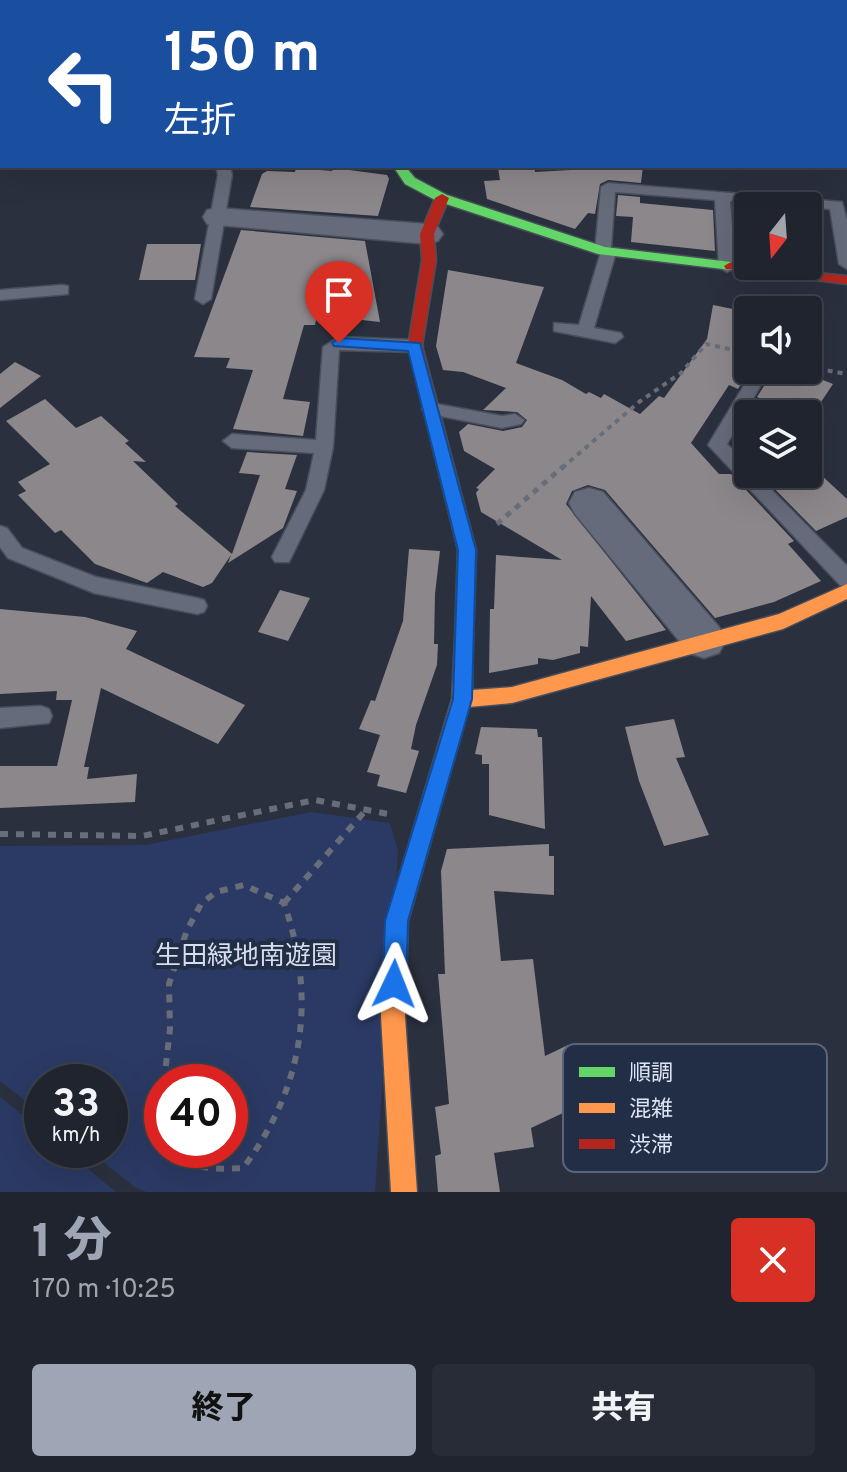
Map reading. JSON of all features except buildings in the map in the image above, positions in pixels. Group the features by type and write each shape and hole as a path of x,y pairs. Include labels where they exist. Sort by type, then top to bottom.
{"street":[{"path":"400,168 410,181 442,198 606,252 847,280"},
{"path":"404,1192 393,1016 397,921 462,699 467,550 415,346 429,260 427,234 442,198"},
{"path":"218,217 427,234"},
{"path":"589,503 654,555 704,640"},
{"path":"462,699 512,695 704,640 783,621 847,591"}],"lane":[{"path":"203,299 225,175 223,168"},
{"path":"585,332 606,252 608,187 837,205 847,264"},
{"path":"722,195 727,267"},
{"path":"0,295 62,290"},
{"path":"560,327 615,337"},
{"path":"282,557 315,490 324,447 331,347 339,343 415,346"},
{"path":"753,384 717,445 847,579"},
{"path":"431,409 502,422 515,420"},
{"path":"232,441 324,447"},
{"path":"0,533 15,553 94,585 197,606"},
{"path":"0,718 41,716"}],"path":[{"path":"467,550 639,402 681,373 706,344 734,350"},
{"path":"822,370 847,374"},
{"path":"0,834 142,836 315,800 428,821"},
{"path":"284,903 366,810"},
{"path":"166,1064 170,1029 169,984 187,930 201,904 216,892 244,885 284,903 296,932 301,963 302,1025 290,1080 269,1132 248,1161"},
{"path":"201,1168 243,1168"}],"green space":[{"name":"生田緑地南遊園","path":"311,812 390,823 398,851 375,1192 146,1192 111,1168 128,1168 128,1064 24,1064 24,1100 0,1081 0,846 146,845"},
{"path":"0,1097 24,1116 24,1168 87,1168 116,1192 0,1192"}],"traffic: fast":[{"path":"400,168 410,181 442,198 603,251 731,266"}],"traffic: slow":[{"path":"462,699 512,695 783,621 847,591"},
{"path":"404,1192 393,1016 397,921 462,699 464,639"}],"traffic: jam":[{"path":"442,198 427,234 429,260 415,346 467,550 464,639"},
{"path":"731,266 847,280"}],"route":[{"path":"339,343 415,346 467,550 462,699 397,921 394,984"}]}
